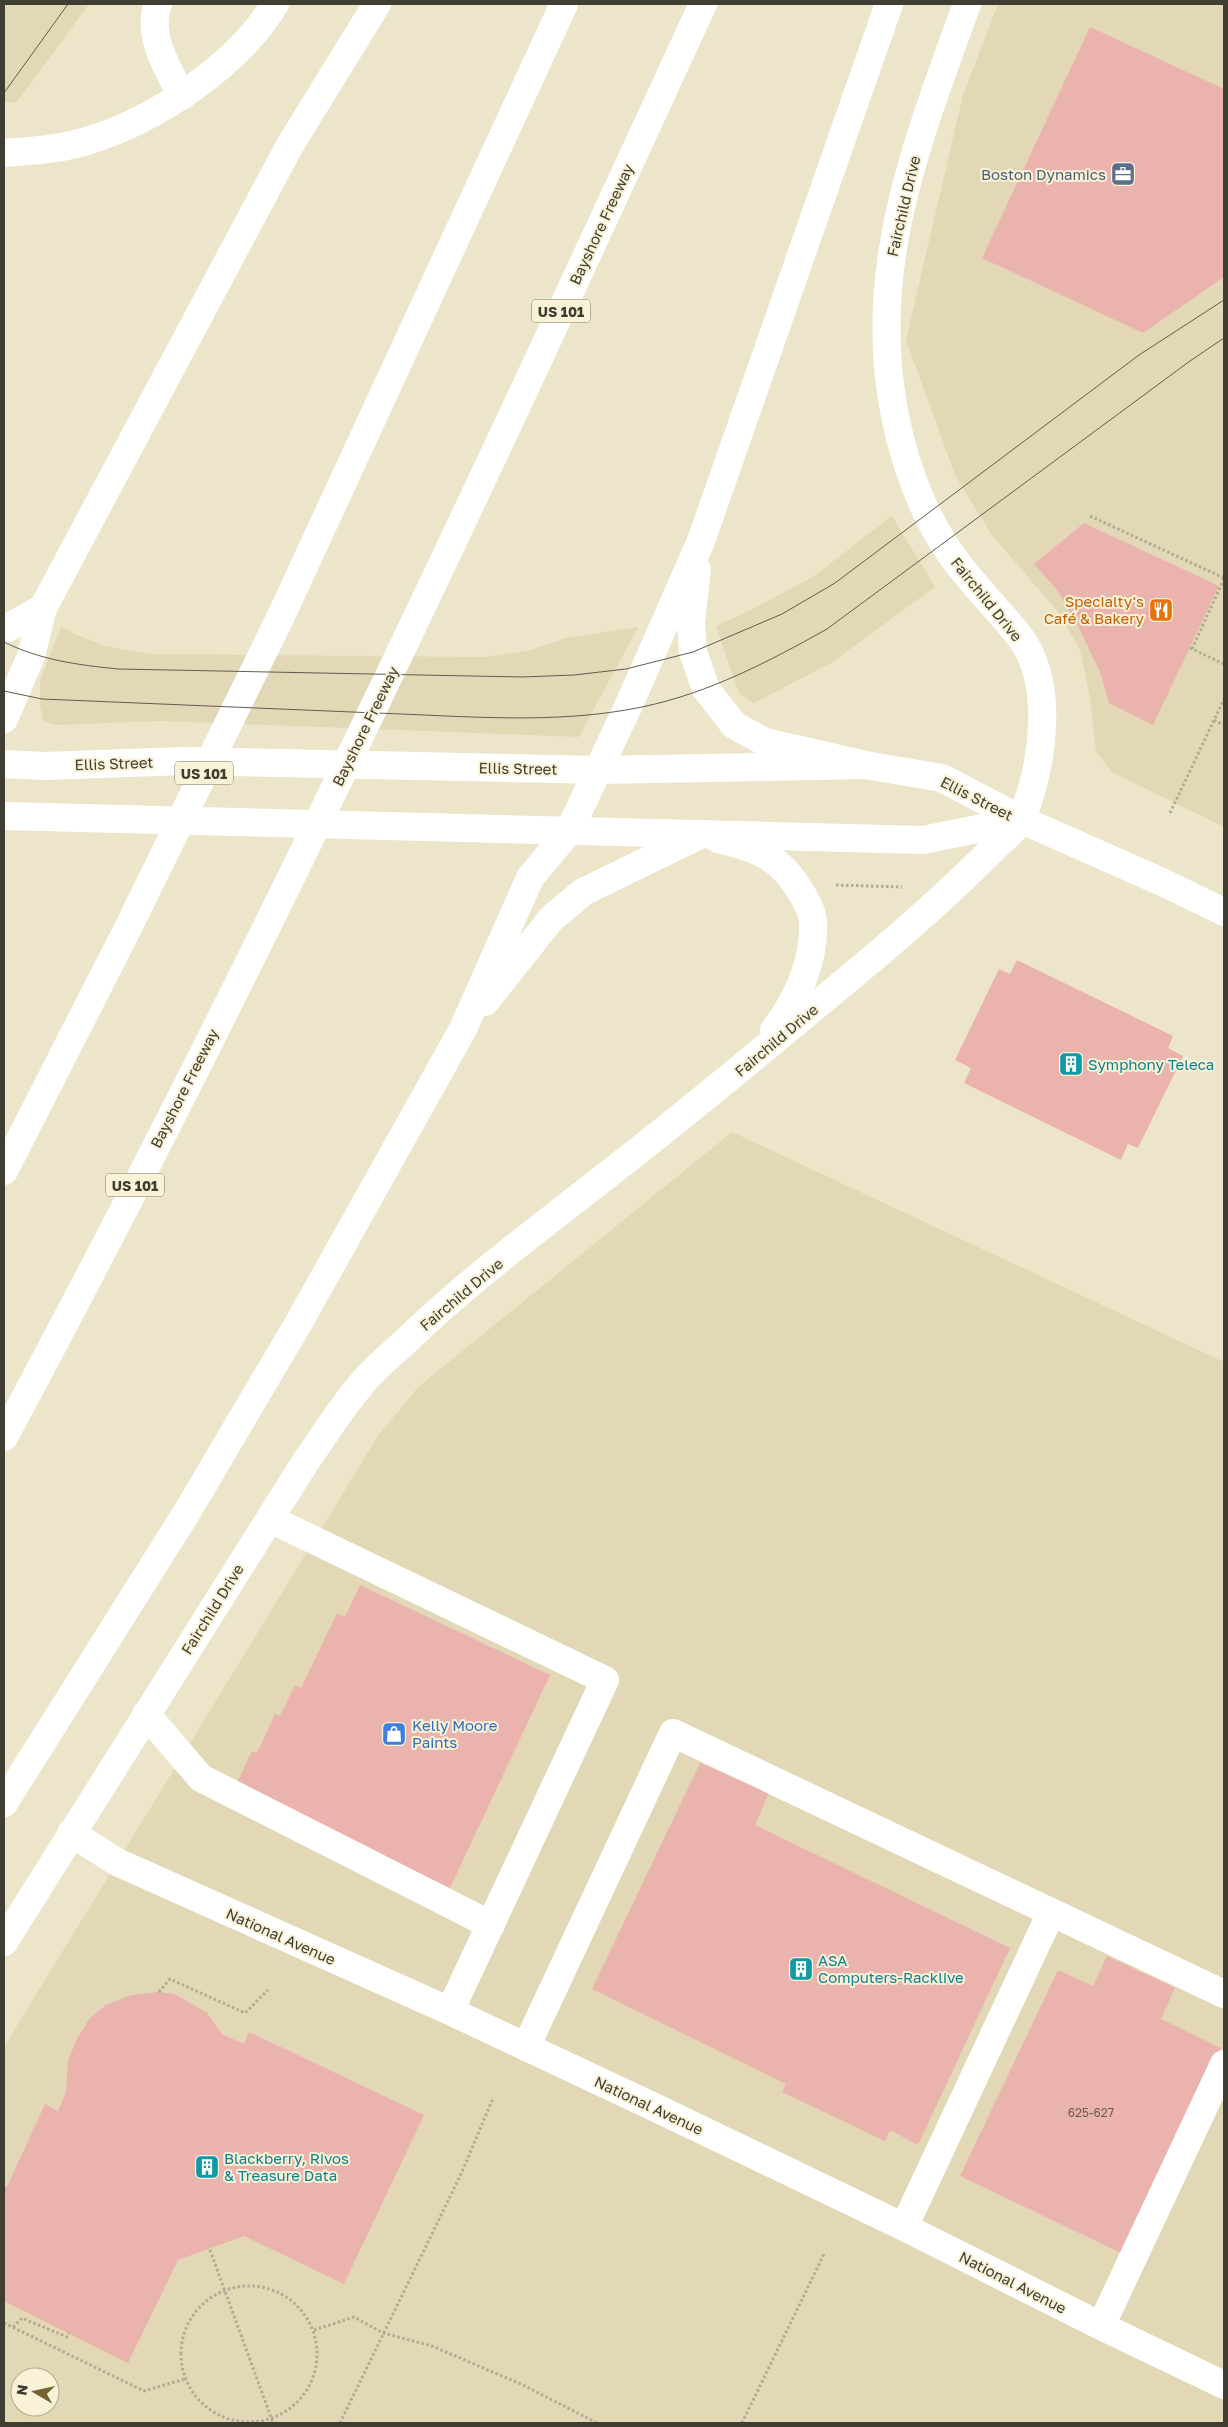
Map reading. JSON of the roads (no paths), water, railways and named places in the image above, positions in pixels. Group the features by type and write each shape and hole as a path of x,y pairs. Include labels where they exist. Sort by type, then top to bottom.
{"main road":[{"path":"158,4 154,13 160,54 182,96"},
{"path":"4,153 33,151 86,142 136,123 182,96 227,61 275,4"},
{"path":"4,720 31,656 43,608 290,145 376,4"},
{"name":"US 101","path":"4,1171 127,930 281,616 564,4"},
{"name":"Bayshore Freeway","path":"4,1437 264,933 417,618 703,4"},
{"path":"4,1803 187,1512 298,1324 463,1029 530,878 569,831 700,540 889,4"},
{"name":"Fairchild Drive","path":"4,1942 306,1461 361,1384 429,1318 744,1068 947,895 1022,820 1036,771 1042,737 1042,701 1036,669 1022,640 975,587 943,544 928,514 910,472 895,415 886,350 887,280 900,204 923,128 967,4"},
{"path":"700,540 692,623 693,652 706,689 734,726 765,742 865,765"},
{"path":"4,630 43,608"},
{"name":"Ellis Street","path":"4,764 44,766 185,761 598,770 865,765 942,778 1022,820 1162,882 1224,912"},
{"name":"Ellis Street","path":"4,816 924,840 1022,820"},
{"path":"463,1029 551,919 583,892 702,834 749,847 778,863 797,886 813,919 810,950 803,982 788,1012 744,1068"},
{"path":"270,1519 605,1680 450,2011"},
{"path":"146,1714 201,1778 490,1925"},
{"path":"526,2047 673,1734 1224,1994"},
{"name":"National Avenue","path":"71,1833 117,1862 450,2011 904,2227 1101,2326 1224,2385"},
{"path":"904,2227 1051,1913"},
{"path":"1101,2326 1224,2064"}],"tram line":[{"path":"4,93 68,4"},
{"path":"4,642 45,657 118,669 522,677 574,675 626,669 693,652 782,614 835,583 1139,355 1224,300"},
{"path":"4,691 42,699 510,718 543,718 609,713 667,701 691,694 738,675 827,629 1190,361 1224,338"}],"place":[{"name":"Boston Dynamics","path":"1123,174"},
{"name":"Specialty's Café & Bakery","path":"1161,610"},
{"name":"Symphony Teleca","path":"1071,1064"},
{"name":"Kelly Moore Paints","path":"394,1734"},
{"name":"ASA Computers-Racklive","path":"801,1969"},
{"name":"Blackberry, Rivos & Treasure Data","path":"207,2167"}]}
